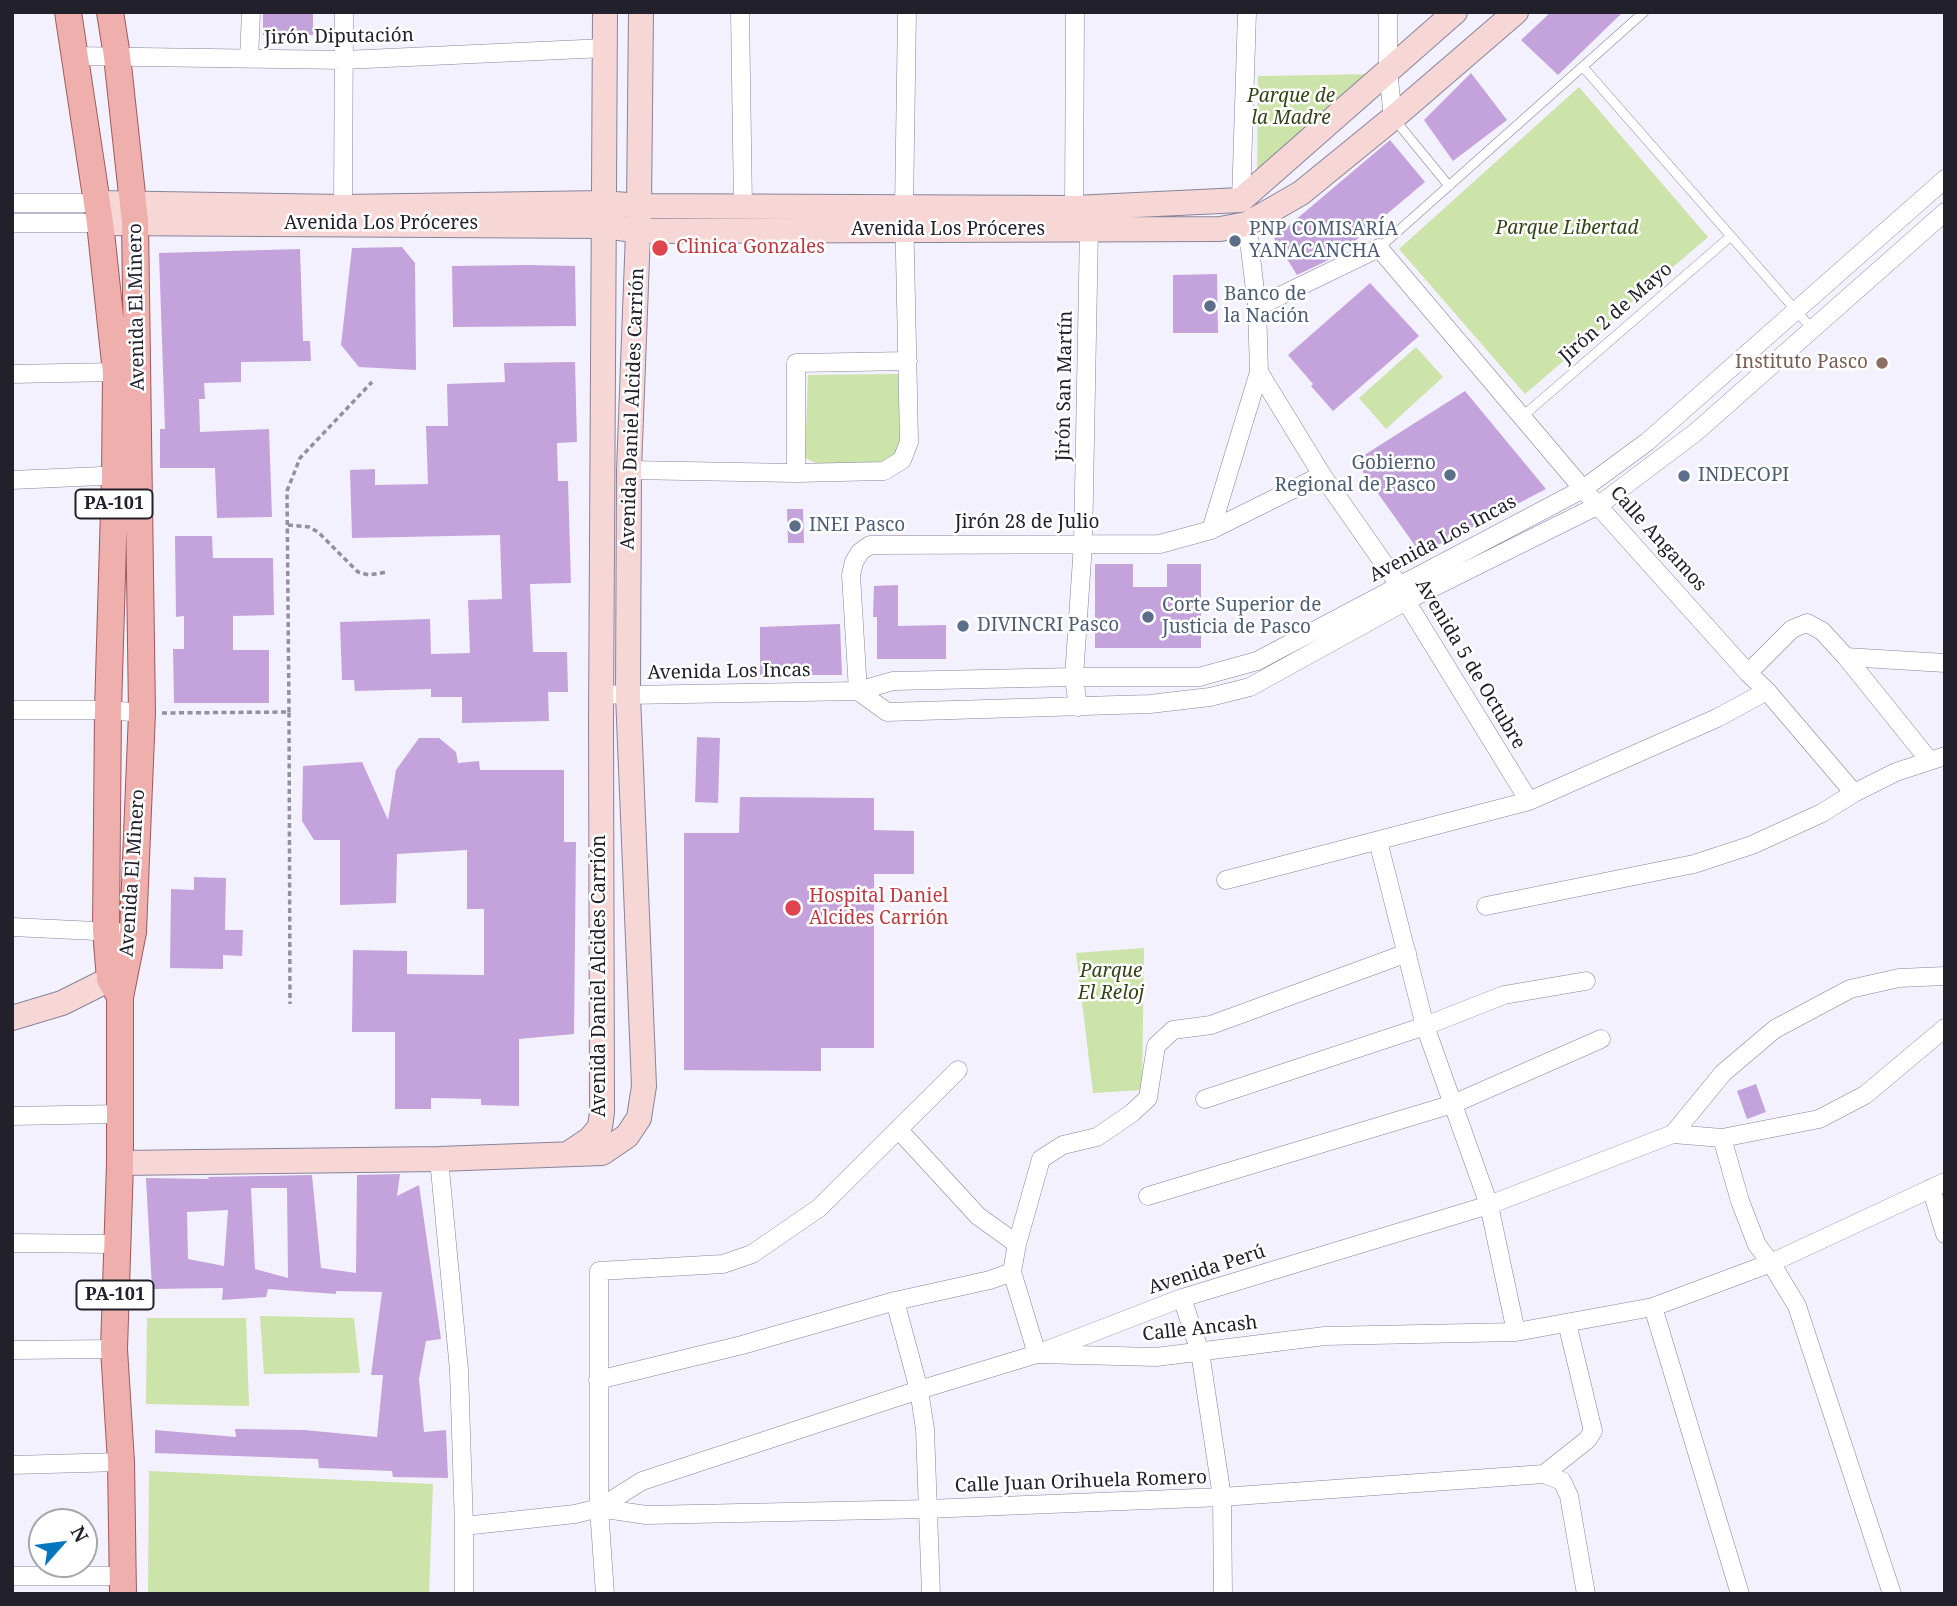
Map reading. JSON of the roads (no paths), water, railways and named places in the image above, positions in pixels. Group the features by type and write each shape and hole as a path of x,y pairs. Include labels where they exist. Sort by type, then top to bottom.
{"main road":[{"name":"Avenida El Minero","path":"68,12 99,213 125,340 116,372 128,475 108,710 106,932 119,984"},
{"name":"Avenida El Minero","path":"110,12 135,213 125,340 128,475 142,713 133,932 119,984"},
{"name":"PA-101","path":"119,984 120,1163 114,1349 121,1462 123,1585"}],"street":[{"path":"249,59 251,12"},
{"path":"343,207 344,12"},
{"name":"Avenida Daniel Alcides Carrión","path":"569,1153 590,1139 600,1127 602,1112 601,592 605,12"},
{"name":"Avenida Daniel Alcides Carrión","path":"569,1153 602,1153 627,1136 639,1118 644,1086 628,695 629,470 639,219 641,12"},
{"path":"740,12 743,207"},
{"path":"629,470 884,471 902,460 909,442 905,219 907,12"},
{"path":"1074,208 1075,12"},
{"path":"1211,530 1259,372 1257,307 1244,212 1247,12"},
{"path":"1388,12 1388,70 1393,118"},
{"path":"1244,212 1388,70 1455,12"},
{"name":"Avenida Los Próceres","path":"639,219 743,207 1089,229 1220,229 1244,212 1301,193 1516,12"},
{"name":"Jirón Diputación","path":"74,56 344,60 605,48"},
{"name":"Avenida Los Incas","path":"858,691 887,712 1150,704 1210,697 1250,687 1301,659 1402,593 1583,489 1647,442 1945,178"},
{"name":"Avenida Los Próceres","path":"12,203 99,213"},
{"name":"Avenida Los Próceres","path":"135,213 343,207 603,215 639,219 905,219 1074,208 1244,212"},
{"name":"Avenida Los Incas","path":"601,694 858,691 893,681 1199,677 1257,661 1292,641 1600,505 1696,432 1945,212"},
{"name":"Avenida Los Próceres","path":"12,223 99,213 603,215"},
{"name":"Jirón San Martín","path":"1078,707 1074,677 1083,544 1089,229"},
{"path":"1257,307 1379,248"},
{"name":"Calle Angamos","path":"1379,248 1583,489 1767,691 1854,793"},
{"path":"796,472 796,363 908,361"},
{"path":"603,370 633,371"},
{"path":"12,374 116,372"},
{"name":"Avenida 5 de Octubre","path":"1259,372 1322,475 1402,593 1529,802"},
{"path":"12,480 128,475"},
{"name":"Jirón 28 de Julio","path":"858,691 851,575 860,552 870,545 1160,544 1211,530 1322,475"},
{"path":"601,592 628,593"},
{"path":"1486,906 1694,864 1752,845 1822,813 1896,772 1937,758 1822,631 1807,623 1792,629 1748,673"},
{"path":"1292,641 1301,659"},
{"path":"1846,657 1945,663"},
{"path":"1226,880 1529,802 1717,719 1767,691"},
{"path":"12,710 108,710 142,713"},
{"path":"1378,841 1425,1026 1489,1205 1516,1332"},
{"path":"12,927 133,932"},
{"path":"1037,1354 1012,1272 1017,1244 1041,1159 1063,1146 1097,1136 1132,1113 1148,1098 1156,1046 1173,1030 1211,1025 1407,953"},
{"path":"1673,1134 1723,1073 1775,1029 1850,989 1899,978 1945,976"},
{"path":"1205,1099 1425,1026 1504,995 1586,981"},
{"path":"12,1018 119,984"},
{"name":"Avenida Perú","path":"464,1526 575,1514 599,1508 642,1481 1037,1354 1182,1298 1489,1205 1673,1134 1722,1138 1819,1119 1865,1095 1945,1028"},
{"path":"1148,1196 1453,1104 1601,1040"},
{"path":"605,1594 599,1508 598,1270 723,1264 752,1254 819,1208 958,1070"},
{"path":"12,1116 120,1114"},
{"path":"898,1129 978,1216 1017,1244"},
{"path":"1722,1138 1740,1201 1757,1245 1797,1306 1892,1594"},
{"path":"120,1163 439,1159 569,1153"},
{"path":"439,1159 459,1370 464,1594"},
{"path":"1938,1185 1945,1234"},
{"name":"Calle Ancash","path":"1037,1354 1156,1357 1325,1336 1516,1332 1653,1307 1771,1263 1938,1185"},
{"path":"12,1242 117,1244"},
{"path":"598,1380 742,1345 895,1301 990,1280 1012,1272"},
{"path":"1182,1298 1200,1352 1222,1497 1223,1594"},
{"path":"895,1301 919,1390 925,1429 931,1594"},
{"path":"1653,1307 1740,1594"},
{"path":"1545,1474 1587,1440 1593,1431 1567,1323"},
{"path":"12,1350 114,1349"},
{"path":"12,1465 121,1462"},
{"name":"Calle Juan Orihuela Romero","path":"599,1508 646,1515 927,1509 1222,1497 1545,1474 1562,1481 1569,1496 1586,1594"},
{"path":"12,1576 123,1585"}],"lane":[{"path":"1379,248 1644,12"},
{"path":"1583,67 1813,330"},
{"path":"1393,118 1449,186"},
{"name":"Jirón 2 de Mayo","path":"1523,416 1731,236"}],"place":[{"name":"PNP COMISARÍA YANACANCHA","path":"1235,241"},
{"name":"Clinica Gonzales","path":"660,248"},
{"name":"Banco de la Nación","path":"1210,306"},
{"name":"Instituto Pasco","path":"1882,363"},
{"name":"Gobierno Regional de Pasco","path":"1450,475"},
{"name":"INDECOPI","path":"1684,476"},
{"name":"INEI Pasco","path":"795,526"},
{"name":"Corte Superior de Justicia de Pasco","path":"1148,617"},
{"name":"DIVINCRI Pasco","path":"963,626"},
{"name":"Hospital Daniel Alcides Carrión","path":"793,908"}],"park label":[{"name":"Parque de la Madre","path":"1291,108"},
{"name":"Parque Libertad","path":"1567,229"},
{"name":"Parque El Reloj","path":"1111,983"}]}
